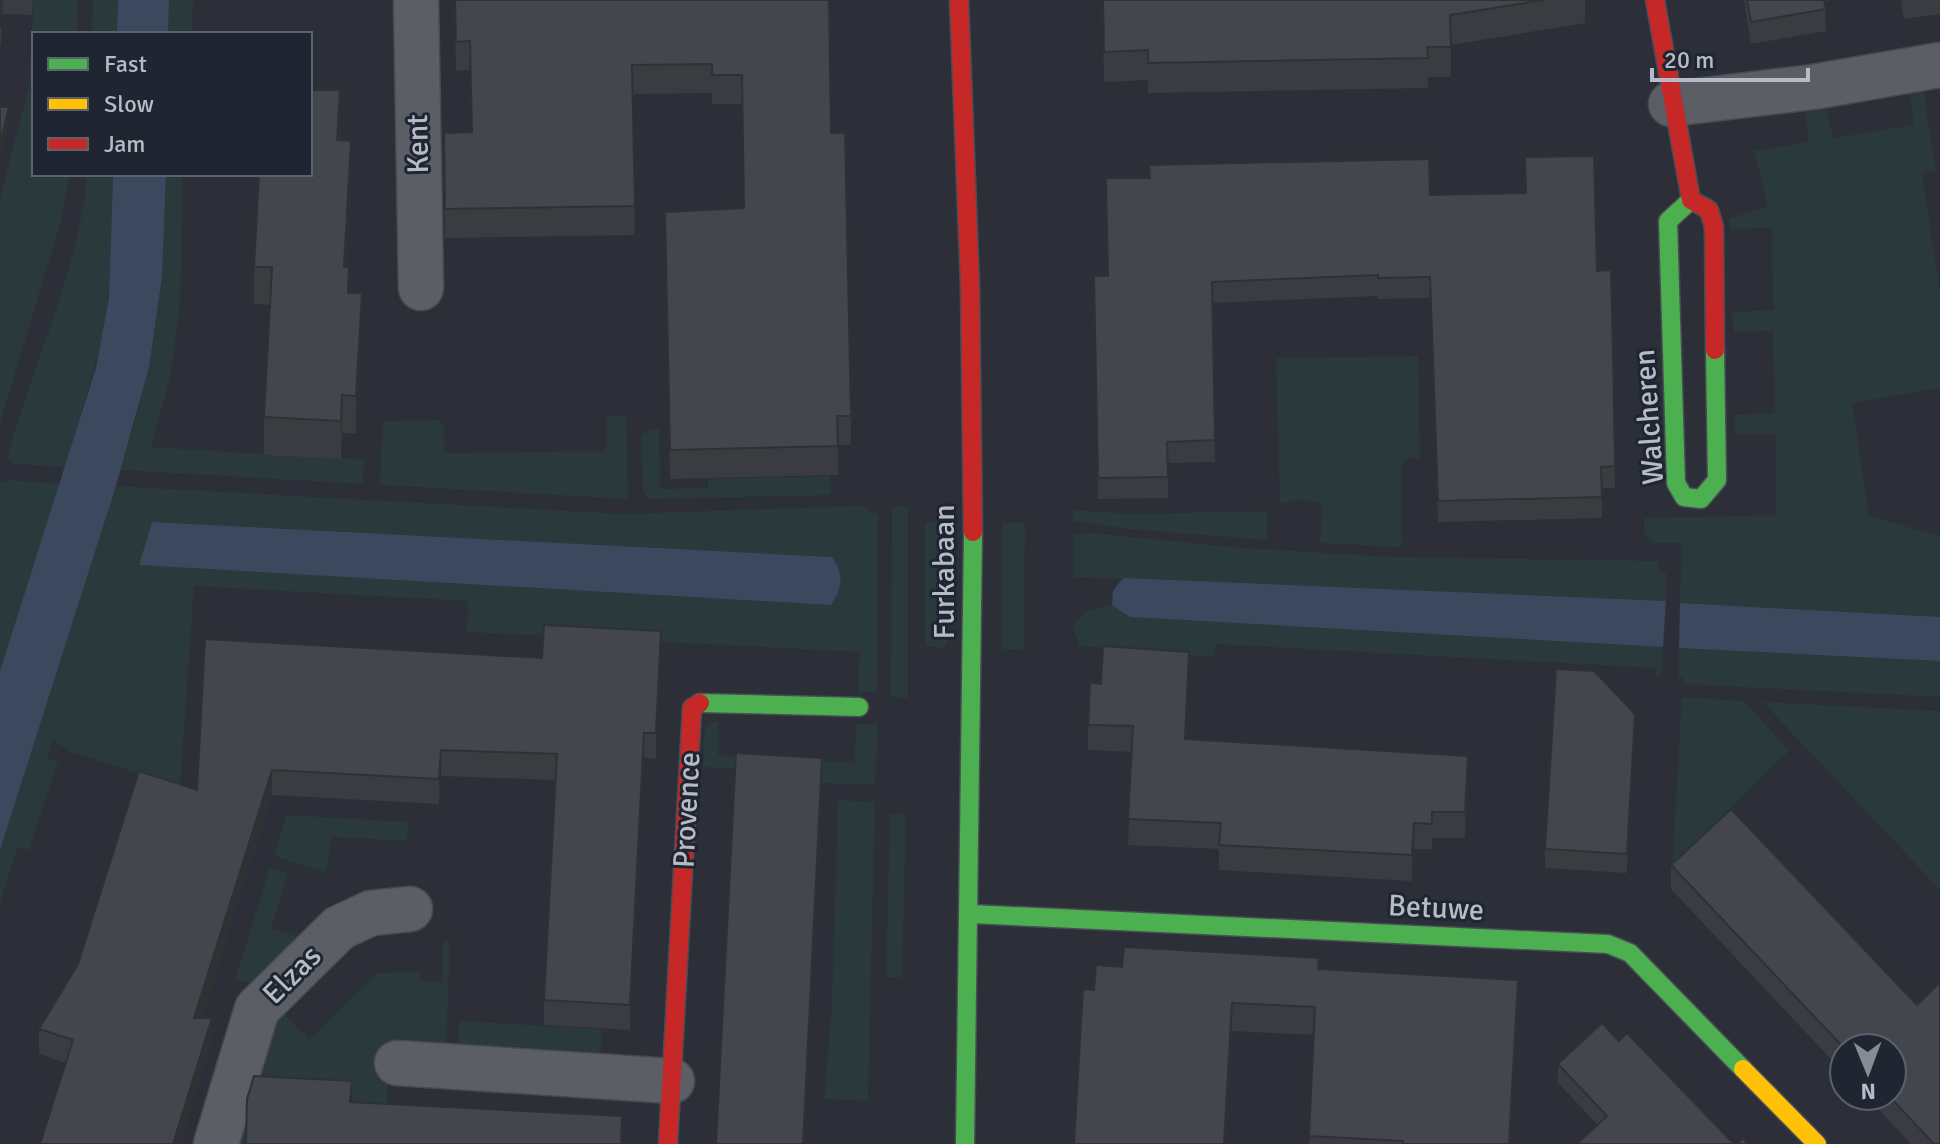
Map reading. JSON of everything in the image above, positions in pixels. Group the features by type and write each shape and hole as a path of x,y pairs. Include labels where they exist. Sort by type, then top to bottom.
{"street":[{"name":"Kent","path":"416,0 421,288"},
{"name":"Furkabaan","path":"959,0 966,123 972,467 971,914 965,1144"},
{"name":"Walcheren","path":"1655,0 1671,104 1691,200 1709,210 1714,227 1717,480 1709,494 1692,499 1678,492 1676,483 1668,221 1691,200"},
{"path":"1671,104 1813,87 1940,65"},
{"name":"Provence","path":"668,1144 692,708 703,701 859,707"},
{"name":"Elzas","path":"216,1144 257,1009 339,928 371,913 410,909"},
{"name":"Betuwe","path":"971,914 1608,944 1630,953 1817,1144"},
{"path":"397,1063 672,1081"}],"shaded area":[{"path":"34,0 78,0 77,32 32,32"},
{"path":"93,0 118,0 117,32 92,32"},
{"path":"169,0 193,0 192,32 168,32"},
{"path":"32,34 32,85 29,84"},
{"path":"1923,88 1936,171 1917,174 1922,174 1940,292 1940,388 1852,403 1869,516 1940,536 1940,617 1680,603 1682,543 1652,543 1644,535 1644,518 1776,515 1776,434 1735,434 1734,415 1775,413 1773,331 1734,332 1732,312 1773,310 1772,228 1730,229 1729,218 1768,207 1754,151 1809,142 1805,108 1825,105 1833,138 1914,125 1909,92"},
{"path":"28,89 32,90 32,176 70,176 60,224 0,423 0,200"},
{"path":"87,176 113,176 109,298 103,337 66,467 15,464 7,459 65,283"},
{"path":"166,176 183,176 180,302 171,375 151,447 364,460 363,484 120,470 141,398 154,324"},
{"path":"1418,356 1420,460 1410,456 1401,467 1402,547 1320,543 1322,507 1318,502 1299,499 1280,504 1276,358"},
{"path":"607,416 626,416 628,499 380,485 383,421 440,420 444,426 445,453 606,451"},
{"path":"659,429 660,489 708,488 708,479 830,476 831,495 648,499 643,492 641,437 646,430"},
{"path":"8,480 60,484 0,671 0,483"},
{"path":"116,486 622,514 861,506 878,515 877,692 858,692 860,652 467,632 468,601 194,586 180,786 73,753 53,740 47,758 58,762 29,850 17,848 0,903 0,849","holes":["152,522 832,557 840,581 831,605 140,565"]},
{"path":"892,506 908,506 908,698 891,697"},
{"path":"1073,510 1136,514 1267,511 1267,540 1129,529 1073,521"},
{"path":"925,522 948,523 947,642 944,648 925,646"},
{"path":"1002,523 1025,523 1024,650 1002,649"},
{"path":"1091,533 1230,547 1394,557 1657,561 1661,573 1666,573 1666,601 1073,577 1074,534"},
{"path":"1112,605 1130,617 1663,647 1662,675 1656,675 1655,668 1216,644 1214,657 1080,646 1072,626 1085,612"},
{"path":"1679,648 1940,661 1940,697 1683,684 1683,677 1678,677"},
{"path":"1682,697 1744,701 1789,751 1732,806 1731,832 1671,889"},
{"path":"1763,702 1940,711 1940,890"},
{"path":"718,721 718,755 854,763 857,724 878,724 875,785 773,781 772,771 703,767 705,726"},
{"path":"838,800 875,802 868,1101 824,1099 832,1004"},
{"path":"890,814 906,814 902,977 886,977"},
{"path":"287,815 408,822 407,841 331,837 326,872 274,856"},
{"path":"270,868 288,874 271,928 304,939 256,984 235,979"},
{"path":"443,941 450,942 446,1048 390,1046 386,1117 352,1115 352,1086 251,1081 246,1144 229,1144 264,1035 284,1014 309,1040 378,973 420,972 421,981 442,982"},
{"path":"459,1021 602,1029 600,1057 458,1049"}],"water":[{"path":"118,0 169,0 168,32 117,32"},
{"path":"113,176 166,176 162,276 149,367 116,486 0,850 0,671 96,368 109,298"},
{"path":"152,522 832,557 839,570 840,581 831,605 139,565"},
{"path":"1123,578 1666,601 1663,647 1130,617 1112,605 1113,591"},
{"path":"1680,603 1940,617 1940,661 1679,648"}],"building":[{"path":"2,0 1,27 0,27"},
{"path":"455,0 829,0 831,133 845,133 851,416 837,416 838,446 670,450 665,212 744,208 742,75 712,75 712,64 632,65 635,206 445,209 444,133 472,132 470,41 456,42"},
{"path":"1103,0 1544,0 1450,15 1451,47 1427,47 1428,58 1148,63 1148,50 1104,52"},
{"path":"1747,0 1824,0 1826,9 1751,22"},
{"path":"312,90 340,90 337,140 351,141 344,267 349,267 348,293 362,293 356,396 342,395 341,421 264,417 272,267 254,267 259,176 312,176"},
{"path":"0,107 9,107 0,143"},
{"path":"1594,156 1597,271 1611,270 1613,354 1615,466 1601,467 1602,497 1438,501 1430,277 1378,278 1378,275 1212,282 1215,440 1167,442 1168,477 1098,478 1094,276 1108,276 1106,178 1150,178 1149,165 1429,159 1430,195 1526,193 1525,157"},
{"path":"544,625 661,631 656,733 644,733 630,1005 544,1000 557,754 441,750 439,779 272,770 194,1018 212,1018 173,1144 40,1144 73,1040 39,1029 78,964 139,771 197,790 205,639 542,658"},
{"path":"1103,646 1189,652 1185,739 1468,756 1465,812 1432,812 1432,824 1414,823 1412,855 1219,845 1221,823 1128,819 1133,726 1088,725 1090,683 1101,684"},
{"path":"1556,669 1594,671 1635,714 1627,854 1545,849"},
{"path":"736,753 822,758 803,1144 716,1144"},
{"path":"1731,809 1917,1005 1940,982 1940,1144 1934,1144 1904,1112 1908,1112 1908,1032 1829,1032 1671,865"},
{"path":"1124,947 1319,958 1318,969 1518,980 1509,1144 1403,1144 1403,1141 1309,1136 1315,1007 1232,1003 1224,1144 1074,1144 1083,989 1094,990 1096,965 1122,967"},
{"path":"1602,1023 1619,1041 1627,1033 1734,1144 1577,1144 1607,1116 1558,1064"},
{"path":"254,1076 352,1081 350,1102 622,1116 621,1144 246,1144 247,1099"}],"traffic: fast":[{"path":"1691,200 1668,221 1676,483 1684,497 1701,499 1717,480 1715,350"},
{"path":"965,1144 973,532"},
{"path":"700,703 859,707"},
{"path":"971,914 1608,944 1630,953 1743,1069"}],"traffic: slow":[{"path":"1743,1069 1817,1144"}],"traffic: jam":[{"path":"959,0 970,285 973,532"},
{"path":"1655,0 1691,200 1709,210 1714,227 1715,350"},
{"path":"668,1144 692,708 700,703"}]}
